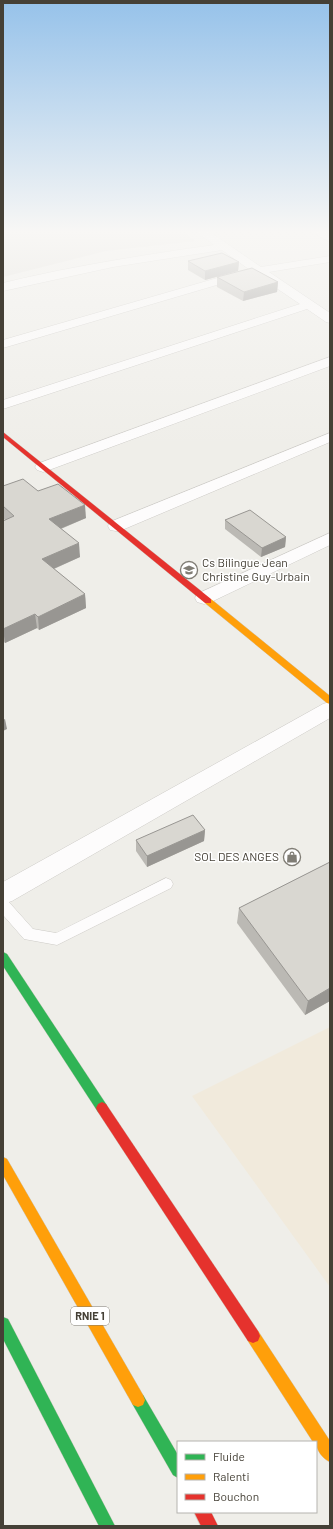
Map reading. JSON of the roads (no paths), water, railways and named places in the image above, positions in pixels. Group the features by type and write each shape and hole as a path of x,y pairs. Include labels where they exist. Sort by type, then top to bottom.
{"main road":[{"path":"3,434 330,701"},
{"path":"3,957 330,1454"},
{"name":"RNIE 1","path":"3,1163 177,1468"},
{"path":"3,1324 107,1526"},
{"path":"203,1513 210,1526"}],"street":[{"path":"3,344 139,303"},
{"path":"3,404 308,305 330,319"},
{"path":"43,467 330,361"},
{"path":"116,526 330,437"},
{"path":"204,598 330,538"},
{"path":"3,894 330,709"}],"lane":[{"path":"3,905 29,935 57,940 93,920 166,884"}],"place":[{"name":"Cs Bilingue Jean Christine Guy-Urbain","path":"189,570"},
{"name":"SOL DES ANGES","path":"292,857"}]}
